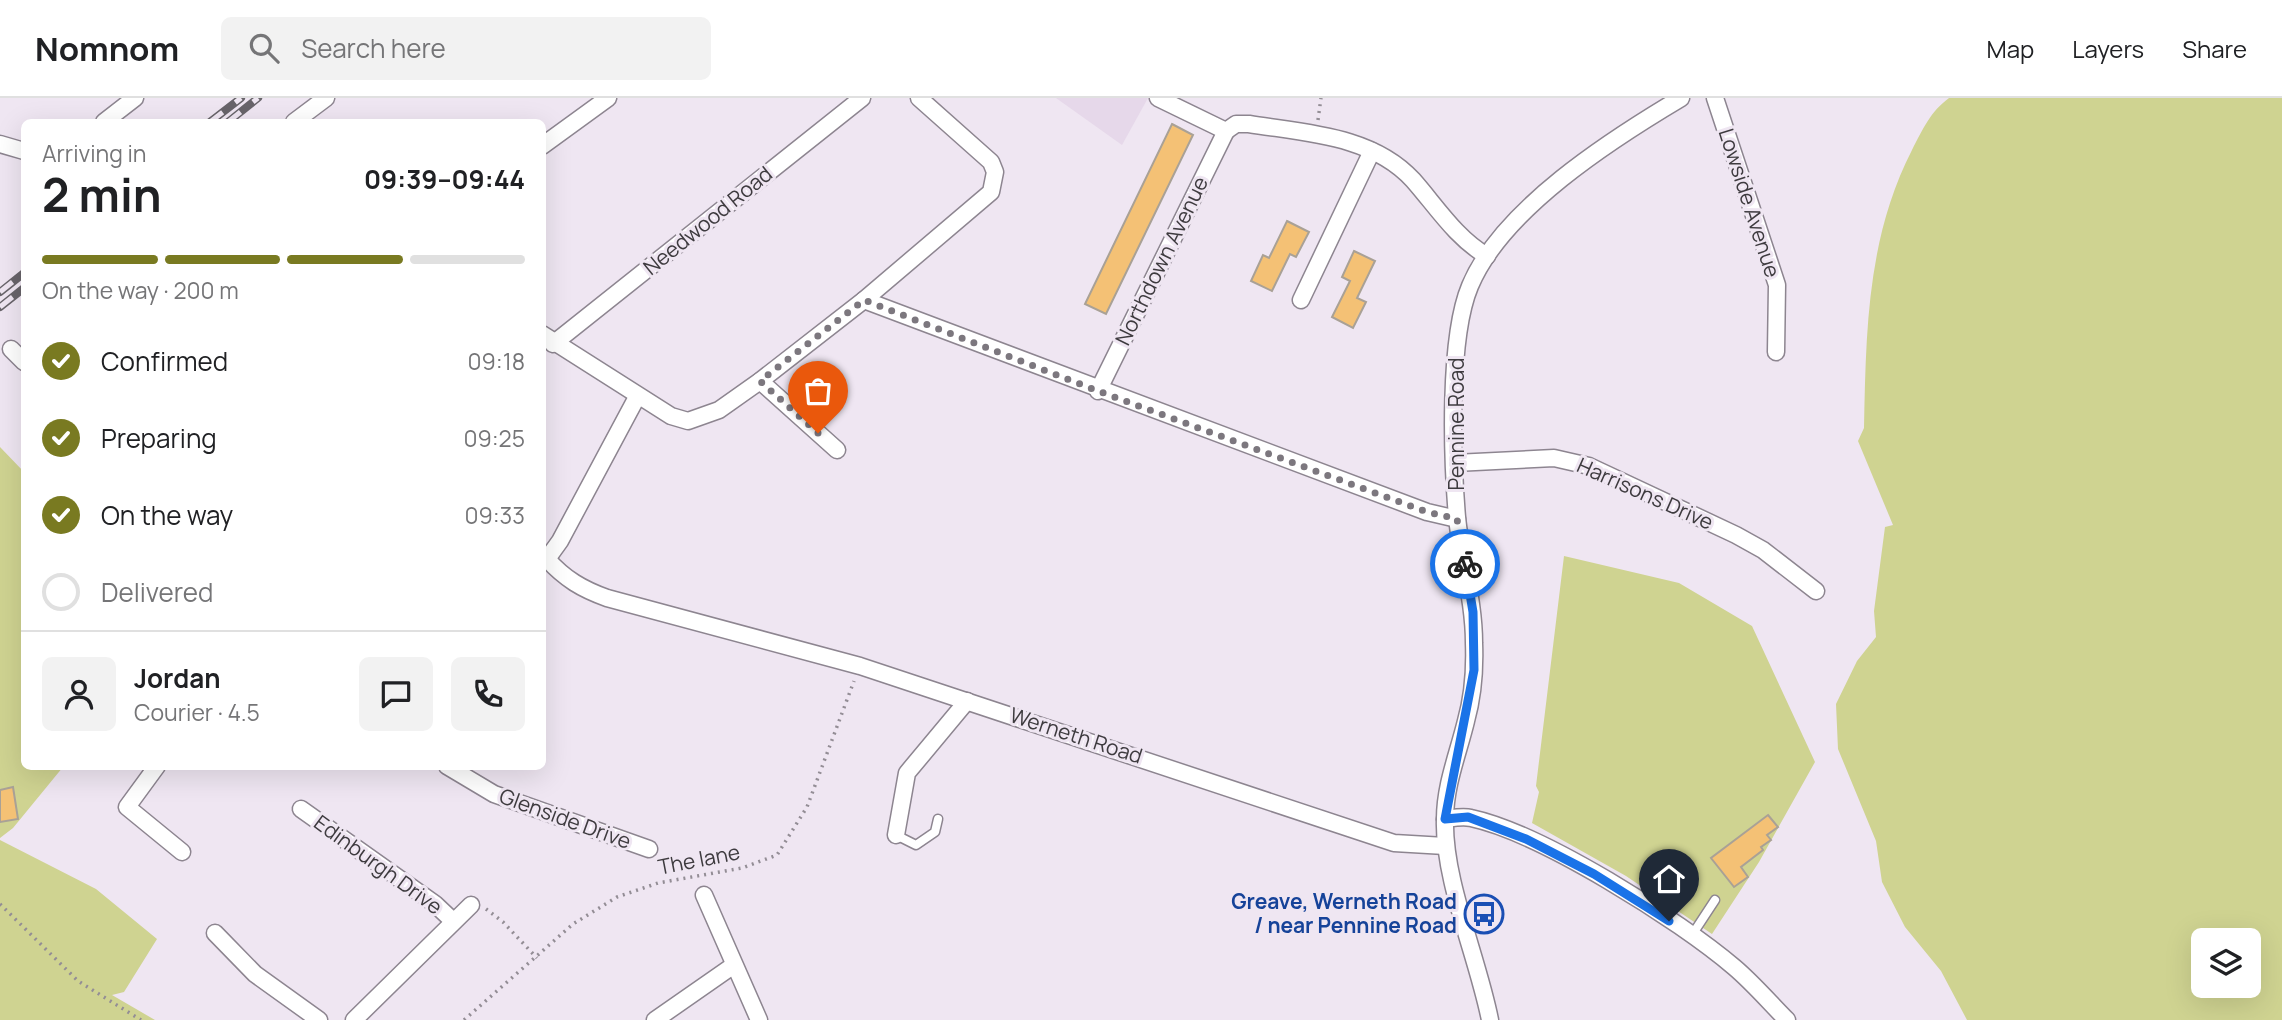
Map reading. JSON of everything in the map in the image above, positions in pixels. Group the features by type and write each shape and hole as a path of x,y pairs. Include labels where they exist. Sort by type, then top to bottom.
{"street":[{"path":"108,119 135,98"},
{"path":"298,119 326,98"},
{"path":"546,143 608,98"},
{"name":"Needwood Road","path":"548,339 862,98"},
{"path":"548,339 636,397 688,421 719,410 864,300 985,200 995,183 991,162 919,98"},
{"path":"1158,98 1226,131 1236,124 1249,124 1346,141 1372,151 1393,162 1411,177 1462,237 1487,256"},
{"name":"Pennine Road","path":"1445,846 1445,819 1474,670 1473,612 1457,519 1455,463 1456,372 1462,311 1471,284 1487,256 1525,212 1592,155 1681,98"},
{"name":"Lowside Avenue","path":"1715,98 1777,285 1776,352"},
{"name":"Northdown Avenue","path":"1098,391 1226,131"},
{"path":"0,144 21,150"},
{"path":"1301,300 1372,151"},
{"path":"864,300 1098,391 1427,512 1457,519"},
{"path":"11,349 21,359"},
{"path":"760,381 837,450"},
{"path":"546,558 560,541 636,397"},
{"name":"Harrisons Drive","path":"1455,463 1554,458 1589,467 1736,535 1763,550 1816,592"},
{"name":"Werneth Road","path":"546,560 563,577 581,589 607,598 860,666 1394,843 1445,846"},
{"path":"896,835 907,772 967,701"},
{"path":"154,770 127,807 182,852"},
{"name":"Glenside Drive","path":"453,770 494,794 649,849"},
{"name":"Edinburgh Drive","path":"301,809 435,904 453,921"},
{"path":"1445,819 1468,817 1491,823 1594,874 1692,935 1735,968 1787,1020"},
{"path":"1445,846 1490,1020"},
{"path":"704,895 759,1020"},
{"name":"Edinburgh Drive","path":"354,1020 471,905"},
{"path":"215,933 255,974 319,1020"},
{"path":"655,1020 734,965"}],"lane":[{"path":"896,835 916,845 929,839 939,825 938,819"},
{"path":"1692,935 1715,900"}],"path":[{"name":"The lane","path":"464,1020 573,924 637,889 742,868 776,855 807,807 860,666"},
{"path":"0,904 78,981 141,1020"},
{"path":"471,905 497,916 537,958"}],"shaded area":[{"path":"1056,98 1148,98 1122,145"}],"green space":[{"path":"1949,98 2282,98 2282,1020 1967,1020 1941,971 1905,927 1882,882 1876,841 1838,749 1836,704 1857,661 1876,637 1874,611 1885,527 1893,525 1858,441 1864,428 1872,286 1886,217 1897,183 1932,115"},
{"path":"0,447 21,469 21,770 61,770 13,828 0,838"},
{"path":"1564,556 1679,583 1752,626 1815,762 1759,862 1712,934 1626,876 1532,823 1539,792 1536,786"},
{"path":"0,840 96,889 157,939 124,992 112,995 155,1020 0,1020"}],"building":[{"path":"1172,124 1193,135 1106,314 1085,304"},
{"path":"1287,221 1309,232 1296,257 1290,254 1272,291 1251,281 1263,255 1269,258"},
{"path":"1354,251 1375,261 1357,298 1366,302 1353,328 1332,317 1350,281 1342,277"},
{"path":"13,787 18,819 0,822 0,790"},
{"path":"1768,815 1778,827 1767,835 1771,840 1761,847 1763,850 1741,867 1748,877 1734,887 1711,858"}],"railway":[{"path":"214,119 241,98"},
{"path":"232,119 258,98"},
{"path":"0,292 21,275"},
{"path":"0,307 21,290"}],"way so far":[{"path":"818,433 760,381 864,300 1098,391 1427,512 1457,519 1465,564"}],"place":[{"name":"Greave, Werneth Road / near Pennine Road","path":"1484,914"}],"route":[{"path":"1465,564 1473,612 1474,670 1472,695 1445,803 1445,819 1468,817 1491,823 1594,874 1669,921"}]}
